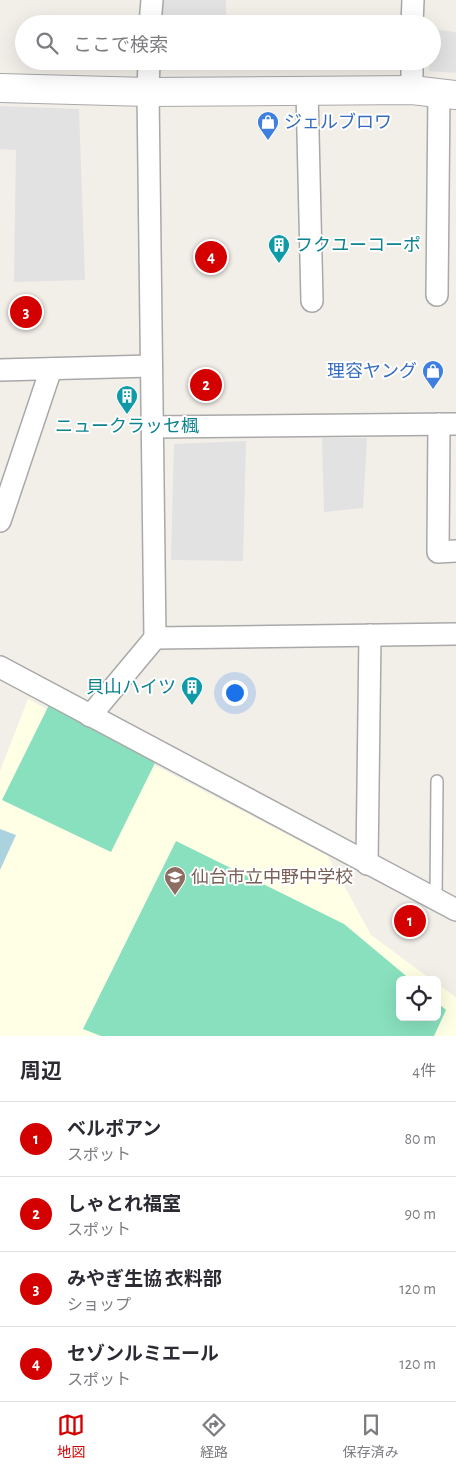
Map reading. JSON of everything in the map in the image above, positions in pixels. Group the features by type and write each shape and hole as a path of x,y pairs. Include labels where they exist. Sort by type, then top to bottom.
{"street":[{"path":"151,15 152,0"},
{"path":"412,15 413,0"},
{"path":"90,716 154,638 149,70"},
{"path":"412,70 412,90"},
{"path":"0,88 148,92 412,90 447,94 437,295"},
{"path":"307,91 312,301"},
{"path":"0,370 151,366"},
{"path":"0,521 51,369"},
{"path":"152,427 448,424 438,552 456,552"},
{"path":"154,638 456,634"},
{"path":"368,864 370,635"},
{"path":"0,667 456,910"}],"lane":[{"path":"436,900 437,782"}],"shaded area":[{"path":"161,0 226,0 226,15 160,15"},
{"path":"441,30 456,32 456,73 429,71 441,70"},
{"path":"0,106 79,109 85,280 14,282 16,150 0,149"},
{"path":"322,438 367,438 363,508 324,512"},
{"path":"246,441 243,561 171,560 174,444"},
{"name":"仙台市立中野中学校","path":"28,699 328,856 371,935 427,976 396,976 396,1021 441,1021 441,987 456,997 456,1036 0,1036 0,771"}],"green space":[{"path":"49,705 157,759 111,852 2,800"},
{"path":"176,841 344,924 406,976 396,976 396,1021 441,1021 434,1036 101,1036 83,1029"},
{"path":"441,1006 446,1010 441,1021"}],"water":[{"path":"0,829 16,835 0,870"}],"place":[{"name":"ジェルブロワ","path":"268,141"},
{"name":"セゾンルミエール","path":"211,257"},
{"name":"フクユーコーポ","path":"279,264"},
{"name":"みやぎ生協 衣料部","path":"26,312"},
{"name":"しゃとれ福室","path":"206,385"},
{"name":"理容ヤング","path":"433,390"},
{"name":"ニュークラッセ楓","path":"127,415"},
{"name":"貝山ハイツ","path":"192,706"},
{"name":"仙台市立中野中学校","path":"175,896"},
{"name":"ベルポアン","path":"410,921"}]}
